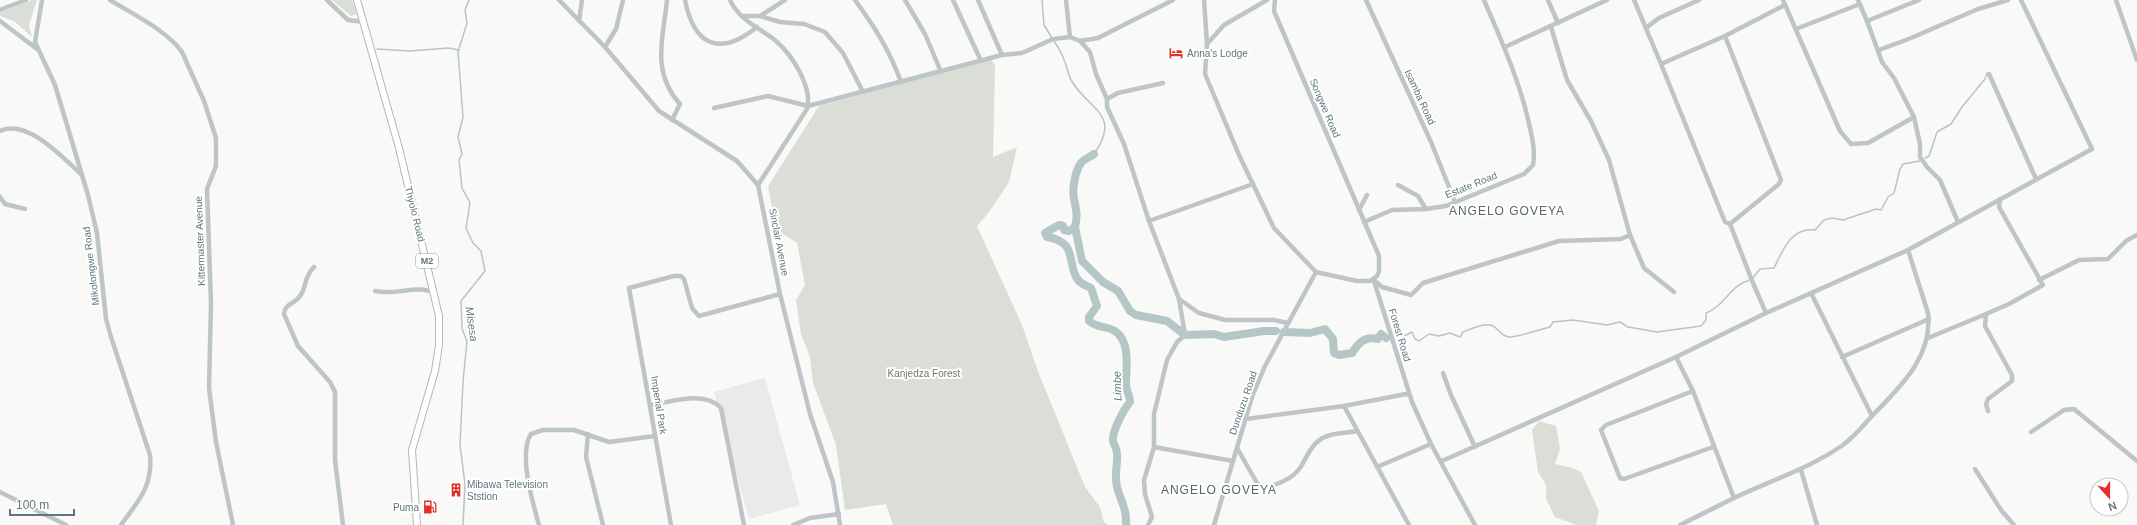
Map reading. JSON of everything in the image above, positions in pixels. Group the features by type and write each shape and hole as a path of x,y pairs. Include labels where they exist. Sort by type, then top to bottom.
{"highway":[{"name":"Thyolo Road","path":"357,0 399,148 435,293 439,316 438,352 435,371 412,450 417,525"}],"street":[{"path":"0,10 26,0"},
{"name":"Mikolongwe Road","path":"42,0 35,35 37,49 55,84 82,175 98,233 106,319 150,455 151,472 148,486 121,525"},
{"name":"Kittermaster Avenue","path":"110,0 142,19 179,48 204,101 216,138 216,166 207,189 211,304 209,388 216,442 233,525"},
{"path":"327,0 348,20 364,22"},
{"path":"559,0 605,47 644,94 660,110 672,120 737,161 758,185 808,106 806,87 793,62 778,44 742,16 730,0"},
{"path":"579,21 582,0"},
{"path":"605,47 616,29 623,0"},
{"path":"667,0 661,68 666,83 680,104 672,120"},
{"path":"685,0 692,26 702,38 714,44 725,44 738,40 757,27"},
{"path":"760,16 785,0"},
{"path":"855,0 879,34 893,60 901,82"},
{"path":"905,0 924,34 941,72"},
{"path":"953,0 981,60"},
{"path":"978,0 1002,55"},
{"path":"1066,0 1070,37"},
{"path":"1080,41 1098,38 1173,0"},
{"path":"1204,0 1207,44 1205,74 1252,184 1274,228 1316,272 1357,281 1374,280 1382,287 1411,296 1423,283 1541,246 1559,241 1621,239 1630,235"},
{"path":"1207,44 1224,24 1267,0"},
{"name":"Songwe Road","path":"1275,0 1274,10 1379,256 1379,271 1374,280"},
{"name":"Isamba Road","path":"1366,0 1431,142 1455,202"},
{"path":"1484,0 1505,47 1607,0"},
{"path":"1548,0 1558,23"},
{"path":"1634,0 1662,64 1725,222 1730,224 1766,313"},
{"path":"1646,28 1659,18 1699,0"},
{"path":"1867,21 1919,0"},
{"path":"1878,50 1911,38 1978,9 2008,0"},
{"path":"1442,461 1676,357 1766,313 1908,250 2092,149 2021,0"},
{"path":"2116,0 2137,60"},
{"path":"1662,64 1724,36 1784,2 1840,131 1851,144 1868,143 1914,117"},
{"path":"1796,29 1859,2 1882,62 1894,78 1914,117 1920,144 1920,157 1927,167 1940,180 1958,222"},
{"path":"742,16 760,16 780,22 804,24 825,32 843,52 863,92"},
{"path":"0,21 37,49"},
{"path":"1550,27 1567,80 1591,121 1609,160 1630,235 1644,268 1674,292"},
{"path":"1724,36 1781,180 1779,184 1730,224"},
{"path":"714,108 768,96 808,106 941,72 981,60 1002,55 1022,53 1053,39 1070,37 1080,41 1090,51 1096,74 1108,99 1107,107 1124,144 1149,221 1179,299 1185,335 1177,342 1167,360 1154,414 1154,447 1144,480 1145,494 1152,517 1148,525"},
{"name":"Estate Road","path":"1364,222 1392,210 1426,209 1455,202 1524,174 1533,165 1534,146 1520,88 1505,47"},
{"path":"1989,74 2036,179"},
{"path":"1108,99 1118,93 1163,83"},
{"path":"1,130 15,129 38,137 82,175"},
{"path":"1149,221 1252,184"},
{"name":"Sinclair Avenue","path":"758,185 780,294 810,414 833,482 840,525"},
{"path":"1398,185 1418,196 1426,209"},
{"path":"1359,210 1367,195"},
{"path":"0,197 5,204 25,209"},
{"path":"1928,338 2009,304 2043,286 1998,207 2000,199"},
{"path":"2039,280 2079,260 2108,259 2126,241 2137,235"},
{"path":"1680,525 1779,477 1800,470 1843,445 1910,375 1917,364 1928,338 1929,318 1908,250"},
{"path":"314,268 306,276 302,294 287,306 284,314 298,346 330,382 335,392 335,460 343,525"},
{"name":"Dunduzu Road","path":"1214,525 1246,419 1265,366 1316,272"},
{"name":"Imperial Park","path":"671,525 630,288 674,276 681,276 684,279 692,308 699,316 780,294"},
{"name":"Forest Road","path":"1374,280 1409,395 1431,444 1442,461 1475,525"},
{"path":"376,291 386,292 422,288 435,293"},
{"path":"1811,293 1872,416"},
{"path":"1179,299 1199,313 1225,320 1274,320 1288,322"},
{"path":"1986,314 1985,326 2012,375 2012,381 1988,399 1986,404 1988,411"},
{"path":"1842,357 1929,318"},
{"path":"1676,357 1692,391 1734,498"},
{"path":"1443,372 1451,395 1475,447"},
{"path":"1692,391 1606,425 1600,430 1620,478 1624,479 1713,447"},
{"path":"1246,419 1344,406 1406,394 1409,395"},
{"path":"650,405 704,398 715,402 721,408 744,525"},
{"path":"1344,406 1409,525"},
{"path":"2031,432 2064,410 2074,409 2137,461"},
{"path":"539,525 528,483 528,439 535,431 574,430 610,442 655,436"},
{"path":"1237,448 1257,483 1262,487 1269,487 1291,477 1300,468 1317,441 1330,434 1358,431"},
{"path":"588,434 586,457 603,525"},
{"path":"1378,467 1431,444"},
{"path":"1154,447 1233,461"},
{"path":"1975,469 2001,510 2014,525"},
{"path":"1800,470 1817,525"},
{"path":"0,492 66,525"},
{"path":"793,525 810,518 839,514"}],"shaded area":[{"path":"765,378 800,505 749,519 714,392"}],"green space":[{"path":"32,0 37,0 29,25 32,37 14,21 0,16 0,13"},
{"path":"332,0 352,0 357,14 351,16"},
{"name":"Kanjedza Forest","path":"991,59 995,65 993,157 1017,147 1009,182 989,212 977,226 1022,325 1039,374 1085,487 1100,507 1104,522 1108,525 893,525 886,504 845,510 836,445 813,383 810,357 801,334 796,300 805,285 797,243 776,229 768,186 819,106"},
{"path":"1539,421 1556,426 1560,449 1555,464 1573,468 1581,472 1599,511 1596,525 1577,525 1555,517 1546,499 1546,485 1538,472 1532,430"}],"waterway":[{"name":"Misesa","path":"463,525 465,484 460,445 463,382 467,341 462,329 461,301 485,271 481,251 473,243 466,228 470,203 462,188 459,160 462,154 458,137 463,117 458,52 467,23 465,10 469,0"},
{"path":"1042,0 1044,25 1052,38"},
{"path":"1054,41 1062,55 1071,80 1078,90 1100,113 1104,121 1105,130 1102,140 1094,154"},
{"path":"377,49 410,51 448,48 459,50"},
{"path":"1925,158 1929,156 1937,132 1951,124 1962,107 1985,79 1987,73"},
{"name":"Limbe","path":"1094,154 1081,163 1074,180 1073,195 1077,216 1075,227 1069,231 1064,230 1063,226 1059,225 1045,233 1047,237 1064,244 1070,254 1078,280 1082,284 1091,288 1097,306 1089,317 1089,321 1095,325 1115,331 1120,336 1126,348 1126,386 1130,402 1116,426 1113,437 1117,450 1116,482 1125,510 1126,525"},
{"path":"1753,278 1760,269 1774,268 1789,241 1800,232 1815,230 1824,220 1832,218 1843,220 1876,209 1881,210 1888,197 1894,193 1900,169 1903,164 1920,161"},
{"path":"1075,227 1082,261 1103,282 1118,291 1130,311 1136,315 1167,321 1185,335 1214,334 1224,337 1264,331 1276,331"},
{"path":"1397,338 1398,333 1404,336 1412,332 1415,339 1419,341 1429,334 1439,336 1450,333 1460,337 1463,332 1478,326 1486,325 1493,326 1503,335 1511,337 1550,327 1553,322 1573,320 1607,325 1620,322 1628,327 1657,332 1701,326 1706,320 1706,313 1718,306 1737,286 1750,280"},
{"path":"1284,332 1310,333 1325,329 1333,339 1334,353 1339,355 1352,353 1357,346 1366,339 1378,339 1381,334 1386,338"}],"place":[{"name":"Anna's Lodge","path":"1176,53"},
{"name":"Mibawa Television Ststion","path":"456,490"},
{"name":"Puma","path":"430,507"}],"district":[{"name":"ANGELO GOVEYA","path":"1507,211"},
{"name":"ANGELO GOVEYA","path":"1219,490"}]}
